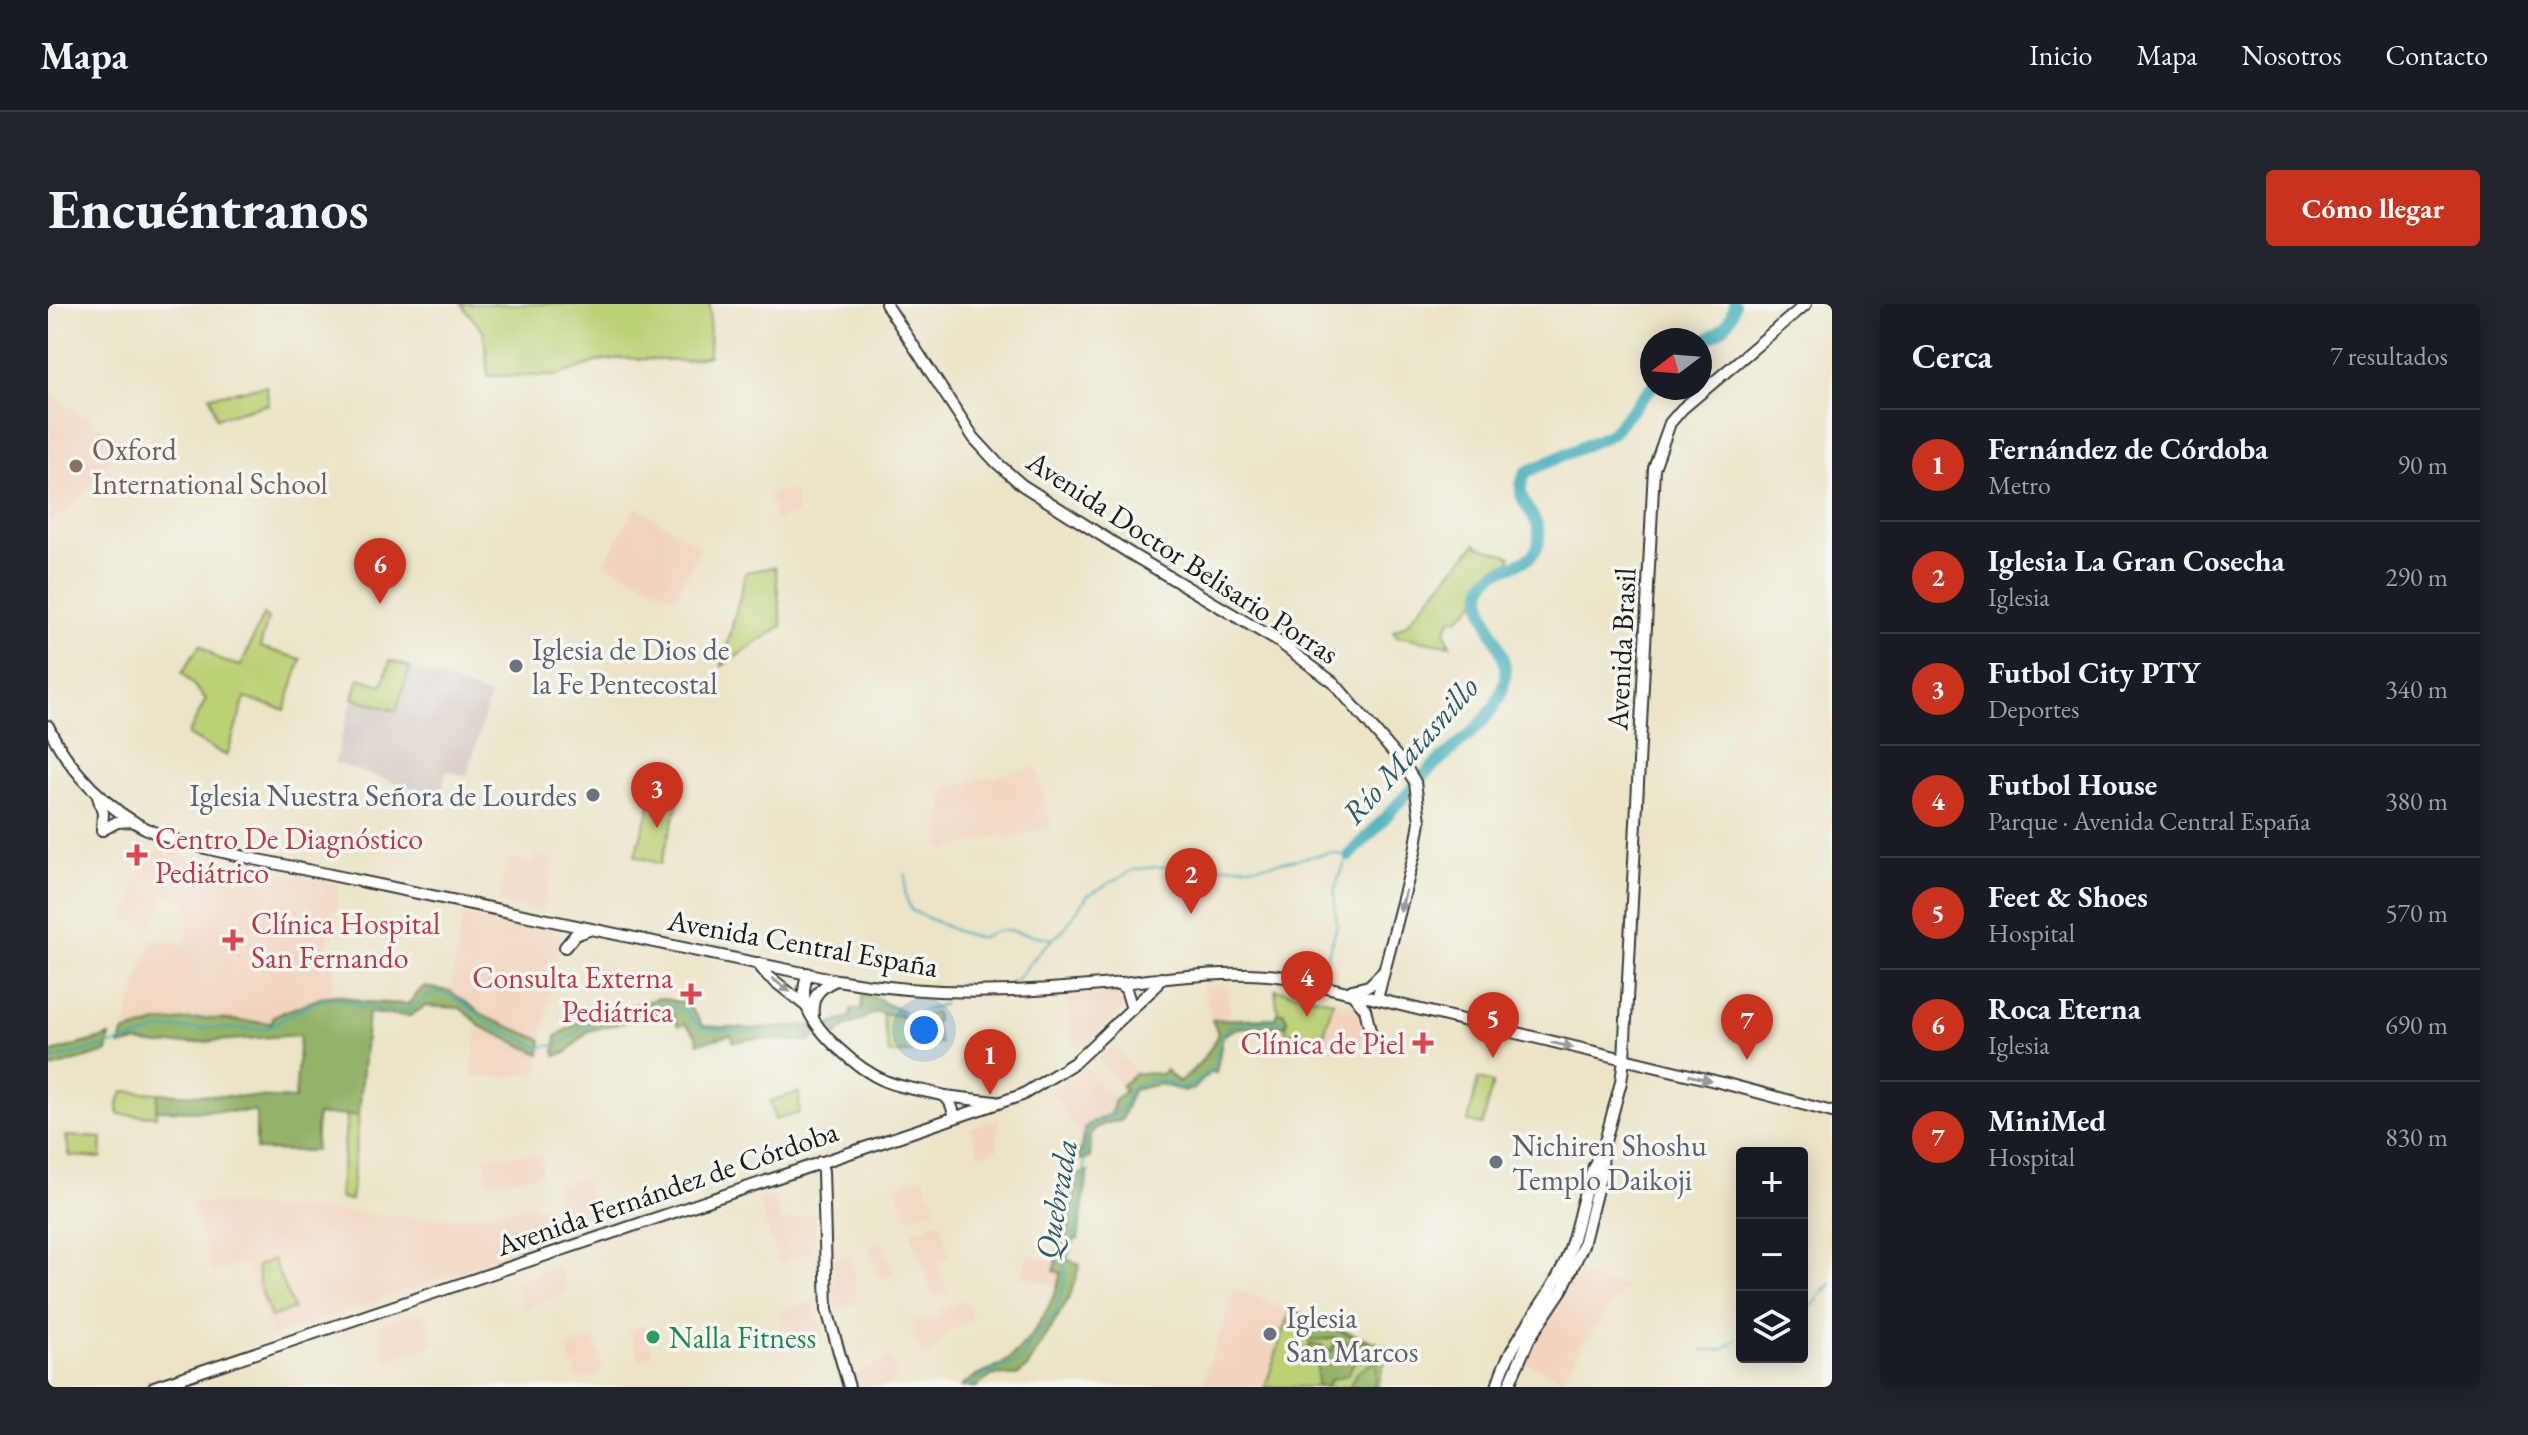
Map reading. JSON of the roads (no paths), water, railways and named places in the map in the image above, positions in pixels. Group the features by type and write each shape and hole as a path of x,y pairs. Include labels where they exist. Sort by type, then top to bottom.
{"main road":[{"name":"Avenida Doctor Belisario Porras","path":"886,304 974,438 997,463 1022,485 1279,642 1334,683 1405,766 1415,782 1419,798 1419,834 1377,999"},
{"name":"Avenida Brasil","path":"1502,1385 1517,1338 1564,1264 1593,1166 1603,1149 1624,1059 1654,468 1670,423 1682,409 1806,304"},
{"name":"Avenida Central España","path":"48,726 78,776 96,792 133,821 187,844 837,980 901,990 973,993 1161,978 1267,975 1349,992 1832,1112"},
{"path":"96,792 103,813 102,830 117,822 133,821"},
{"path":"565,947 578,933 592,929"},
{"path":"757,963 768,976 806,1006 816,1023 848,1056 883,1080 945,1096 997,1103"},
{"path":"1370,1031 1365,1009 1349,992 1369,986 1385,968"},
{"path":"806,1006 804,990 807,973"},
{"name":"Avenida Fernández de Córdoba","path":"154,1387 1022,1095 1074,1063 1161,978"},
{"path":"816,1023 815,996 822,987 837,980"},
{"path":"1118,983 1126,989 1132,1009"},
{"path":"945,1096 955,1116"},
{"path":"820,1162 823,1171 827,1310 849,1387"}],"waterway":[{"name":"Río Matasnillo","path":"1712,336 1726,324 1734,304"},
{"name":"Río Matasnillo","path":"1349,856 1428,771 1485,719 1501,693 1505,668 1481,597 1488,579 1528,559 1538,545 1537,525 1521,493 1526,472 1611,434 1641,400"},
{"name":"Río Matasnillo","path":"1001,987 1017,979 1064,929 1088,895 1133,870 1258,866 1331,853 1349,856 1334,893 1337,926 1325,964"},
{"path":"906,874 905,895 911,910 956,931 982,937 1007,930 1052,939"},
{"name":"Río Matasnillo","path":"48,1060 161,1030 264,1029 318,1001 337,998 364,1008 408,1011 432,993 446,994 462,1002 488,1023 539,1047 558,1045 587,1025 626,1012 664,1005 685,1010 700,1028 761,1034 817,1030"},
{"name":"Río Matasnillo","path":"823,1028 841,1024 875,1005 914,1014 944,1004"},
{"name":"Quebrada","path":"967,1387 985,1375 1023,1359 1030,1343 1056,1313 1065,1278 1064,1252 1073,1240 1076,1228 1084,1177 1086,1132 1093,1124 1121,1110 1133,1087 1148,1080 1163,1081 1180,1089 1193,1085 1216,1065 1222,1034 1230,1026 1243,1022 1284,1020"},
{"path":"1808,1308 1832,1284"},
{"path":"1703,1350 1722,1350 1736,1340"}],"place":[{"name":"Oxford International School","path":"76,466"},
{"name":"Roca Eterna","path":"380,604"},
{"name":"Iglesia de Dios de la Fe Pentecostal","path":"516,666"},
{"name":"Iglesia Nuestra Señora de Lourdes","path":"593,795"},
{"name":"Futbol City PTY","path":"657,828"},
{"name":"Centro De Diagnóstico Pediátrico","path":"137,855"},
{"name":"Iglesia La Gran Cosecha","path":"1191,914"},
{"name":"Clínica Hospital San Fernando","path":"233,940"},
{"name":"Consulta Externa Pediátrica","path":"691,994"},
{"name":"Futbol House","path":"1307,1017"},
{"name":"Clínica de Piel","path":"1423,1043"},
{"name":"Feet & Shoes","path":"1493,1058"},
{"name":"MiniMed","path":"1747,1060"},
{"name":"Fernández de Córdoba","path":"990,1095"},
{"name":"Nichiren Shoshu Templo Daikoji","path":"1496,1162"},
{"name":"Iglesia San Marcos","path":"1270,1334"},
{"name":"Nalla Fitness","path":"653,1337"}]}
